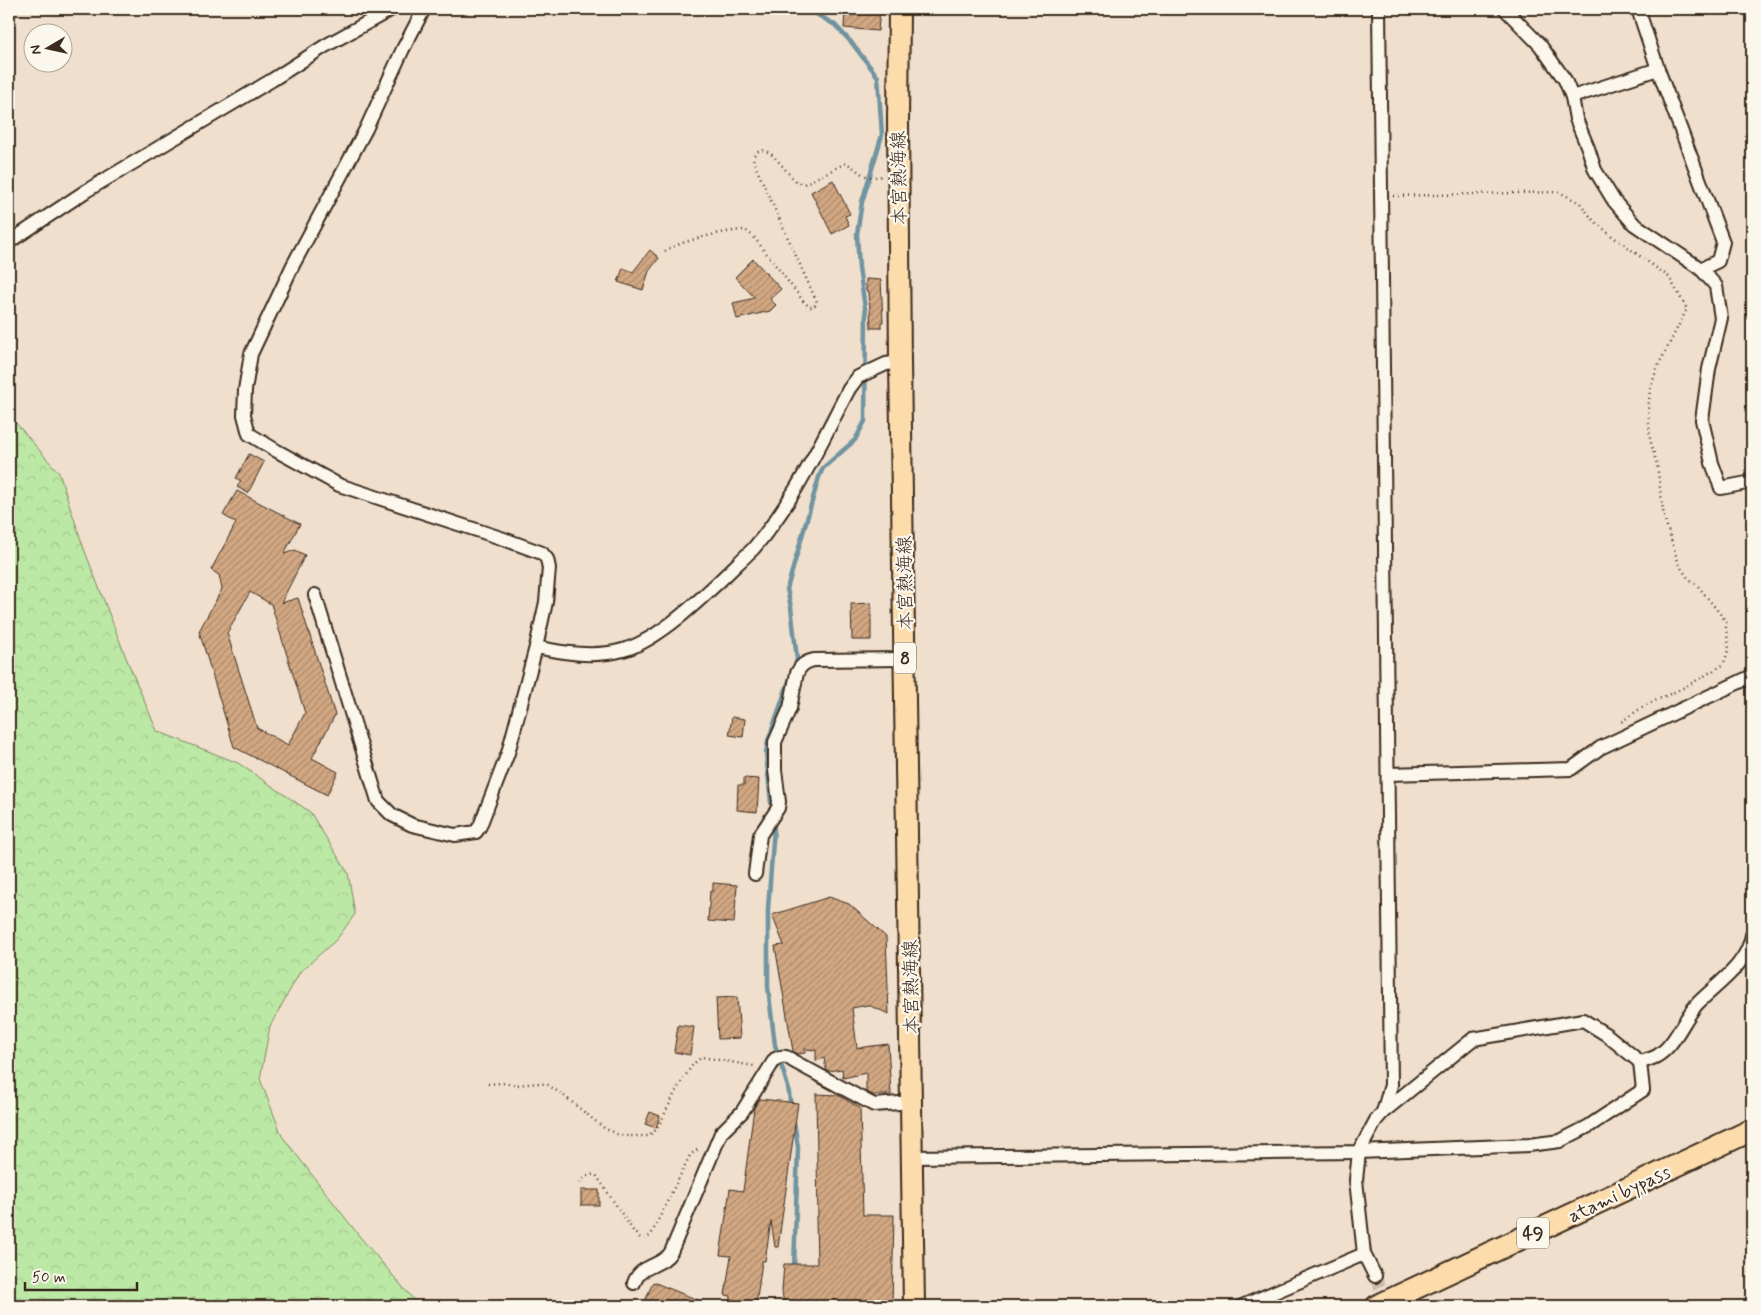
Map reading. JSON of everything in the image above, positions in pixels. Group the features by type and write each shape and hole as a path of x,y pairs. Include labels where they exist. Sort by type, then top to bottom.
{"highway":[{"name":"atami bypass","path":"1377,1306 1752,1130"}],"main road":[{"name":"本宮熱海線","path":"899,9 900,362 914,1306"}],"street":[{"path":"9,242 86,191 272,80 325,46 392,9"},
{"path":"315,595 378,801 392,815 412,825 456,835 476,832 508,753 536,647 546,602 549,568 547,559 542,553 338,485 249,434 246,423 245,390 251,354 293,265 366,129 403,49 424,9"},
{"path":"1379,9 1391,1085 1383,1112"},
{"path":"1505,9 1546,52 1565,80 1572,97 1576,119 1595,170 1614,201 1634,224 1701,269 1716,286 1721,318 1709,369 1702,420 1720,488 1752,482"},
{"path":"1638,9 1658,69 1723,242 1718,261 1701,269"},
{"path":"1572,97 1658,69"},
{"path":"536,647 563,653 592,655 609,653 633,647 666,627 753,549 764,536 798,486 849,390 858,377 886,364 900,362"},
{"path":"755,874 760,835 778,808 779,802 775,770 775,742 790,708 797,673 800,668 806,662 814,660 905,659"},
{"path":"1388,774 1572,769 1600,748 1752,676"},
{"path":"1640,1062 1656,1056 1671,1042 1697,1005 1738,966 1750,947 1752,935"},
{"path":"912,1157 1359,1152 1529,1145 1560,1141 1589,1126 1643,1090 1640,1062 1584,1020 1473,1039 1383,1112 1376,1120 1359,1152 1356,1180 1364,1254 1375,1276"},
{"path":"634,1283 641,1272 667,1258 672,1252 721,1133 742,1112 775,1059 785,1056 874,1105 912,1102"},
{"path":"1242,1306 1364,1254"}],"path":[{"path":"665,251 688,240 745,230 753,236 804,302 810,307 814,307 815,298 754,163 754,155 757,151 762,150 770,152 796,181 804,184 846,163 859,173 869,177 898,173"},
{"path":"1382,196 1559,192 1580,203 1593,220 1612,236 1669,277 1687,309 1657,368 1650,390 1648,412 1650,439 1657,465 1664,517 1679,565 1725,620 1729,649 1723,665 1685,687 1644,706 1623,720 1617,727"},
{"path":"488,1084 502,1082 516,1085 548,1085 604,1128 627,1136 648,1136 657,1129 677,1089 693,1064 702,1056 770,1068"},
{"path":"580,1184 584,1178 591,1174 596,1175 634,1232 640,1238 647,1238 651,1235 690,1155 708,1143 717,1141"}],"green space":[{"path":"9,415 59,473 84,549 157,731 238,763 310,812 348,873 355,914 337,939 300,972 270,1026 260,1079 282,1136 360,1237 419,1306 9,1306"}],"building":[{"path":"845,9 880,9 878,31 844,28"},
{"path":"833,180 850,214 845,216 849,225 832,234 811,192"},
{"path":"650,250 659,258 649,271 643,290 618,282 623,268 633,272"},
{"path":"753,259 781,289 770,299 776,305 770,311 737,319 733,303 755,298 735,277"},
{"path":"866,279 881,280 883,322 881,322 881,328 871,328 869,292 866,291"},
{"path":"249,454 264,462 248,493 237,487 241,481 236,478"},
{"path":"237,491 300,524 284,554 295,550 305,555 281,603 298,598 335,715 312,758 338,772 327,795 234,747 199,631 222,589 219,575 211,570 236,523 223,515","holes":["250,592 271,604 305,713 288,745 257,728 227,633"]},
{"path":"871,603 871,640 852,640 851,604"},
{"path":"732,717 745,719 743,737 729,735"},
{"path":"744,778 759,779 757,812 737,810 738,785 744,785"},
{"path":"713,883 737,885 734,923 708,921 710,891 713,891"},
{"path":"829,897 849,904 886,937 889,1014 868,1005 852,1008 857,1048 888,1044 891,1095 873,1095 866,1092 866,1073 843,1078 842,1069 826,1070 824,1058 816,1061 816,1050 805,1049 805,1053 797,1054 793,1051 775,946 784,945 772,915"},
{"path":"737,997 740,1038 718,1039 716,998"},
{"path":"678,1025 694,1027 690,1055 674,1052"},
{"path":"816,1094 838,1095 860,1108 863,1215 894,1215 892,1306 784,1306 782,1291 784,1264 817,1264"},
{"path":"760,1099 798,1103 778,1247 775,1247 771,1221 765,1261 762,1261 756,1306 730,1306 731,1296 725,1295 731,1256 720,1255 730,1189 743,1191 754,1108"},
{"path":"650,1112 660,1116 656,1128 645,1124"},
{"path":"581,1190 599,1190 599,1205 581,1205"},
{"path":"653,1282 713,1306 643,1306"}],"waterway":[{"path":"794,669 797,659 787,589 819,477 823,468 855,440 865,421 866,314 859,268 857,234 862,202 882,135 878,77 835,25 818,15 813,9"},
{"path":"771,803 766,753 768,741 790,678"},
{"path":"774,828 768,909 768,987 775,1045 788,1087 791,1107"},
{"path":"794,1122 798,1147 794,1269"}],"tunnel":[{"path":"1375,1276 1389,1306"}]}
